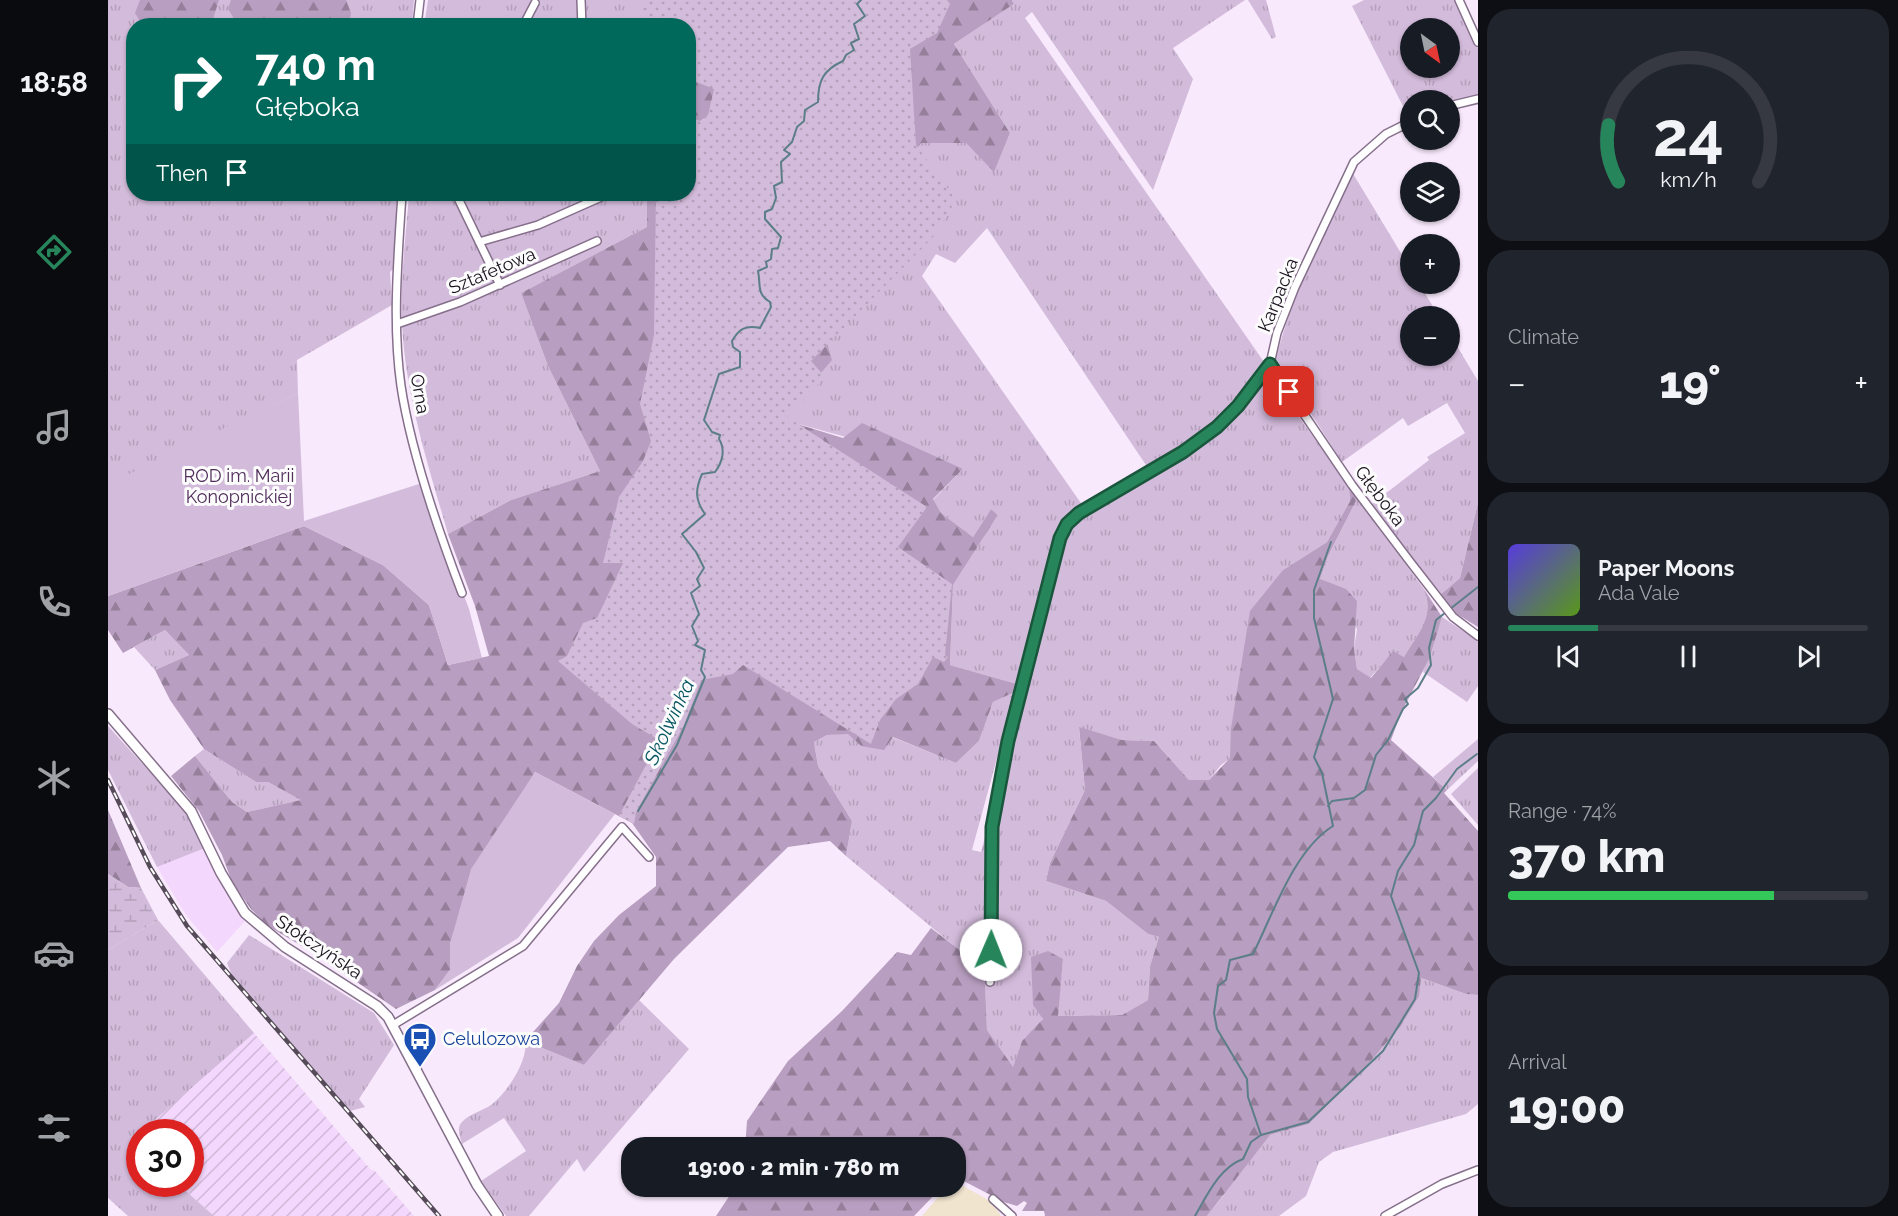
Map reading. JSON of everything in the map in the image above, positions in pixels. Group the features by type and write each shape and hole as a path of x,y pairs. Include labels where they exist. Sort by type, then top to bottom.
{"street":[{"path":"418,18 420,0"},
{"path":"581,0 582,18"},
{"path":"1459,0 1478,42"},
{"path":"528,18 536,3"},
{"path":"1460,103 1478,99"},
{"name":"Karpacka","path":"990,982 992,827 1008,741 1060,538 1067,524 1079,513 1171,459 1217,427 1238,406 1270,364 1277,333 1295,287 1354,162 1386,134 1400,127"},
{"name":"Orna","path":"402,201 397,324 401,386 429,495 462,593"},
{"path":"459,201 500,285"},
{"path":"479,242 537,225 592,201"},
{"name":"Sztafetowa","path":"397,324 500,285 597,241"},
{"name":"Głęboka","path":"1270,364 1352,486 1454,617 1478,636"},
{"name":"Stołczyńska","path":"108,714 191,811 221,873 245,913 285,947 377,1006 393,1025 477,1185 498,1216"},
{"path":"393,1025 523,946 622,827 649,857"},
{"path":"1385,1216 1438,1185 1478,1170"},
{"path":"993,1199 1012,1216"}],"shaded area":[{"path":"205,848 225,892 245,921 217,952 186,915 157,867"},
{"path":"254,1033 371,1170 374,1170 414,1216 214,1216 193,1197 204,1197 204,1119 155,1119"},
{"path":"966,1188 992,1202 1001,1216 922,1216 938,1197 966,1197"}],"green space":[{"path":"108,0 414,0 413,18 126,18 126,201 397,201 395,267 390,272 392,305 297,360 298,393 108,486"},
{"path":"140,0 219,0 213,18 138,18 135,13"},
{"path":"231,0 346,0 351,13 350,18 234,18 228,9"},
{"path":"428,0 646,0 647,18 425,18"},
{"path":"641,0 947,0 950,4 937,33 910,49 916,145 956,200 933,237 811,361 825,377 787,417 927,507 898,547 952,584 945,655 948,657 944,662 933,657 918,684 896,699 880,720 871,744 743,665 733,674 701,680 684,725 636,812 634,824 619,816 659,740 632,724 558,661 567,656 583,623 597,618 623,563 603,563 619,497 643,461 651,441 640,404 654,335 656,201 696,201 696,120 700,121 708,115 714,89 696,82 696,18 641,18"},
{"path":"646,0 1012,0 1014,4 954,44 1010,133 994,172 966,143 921,143 885,197 825,336 832,360 781,419 843,438 862,423 963,469 933,499 941,513 973,537 991,509 998,515 953,585 950,665 1017,684 1015,692 993,702 979,741 956,763 893,737 884,750 861,746 848,734 827,735 814,742 818,766 852,821 846,856 830,841 788,847 674,959 584,1065 525,1041 559,1003 577,966 594,941 619,915 656,886 656,857 632,823 535,772 457,922 450,944 450,970 435,990 396,1009 322,958 268,926 251,909 232,882 222,855 199,811 171,776 195,756 232,802 247,812 301,800 268,782 256,782 204,749 170,700 155,670 189,655 165,630 123,653 108,630 108,596 304,526 383,565 429,605 448,665 489,656 475,606 448,534 511,500 600,471 548,366 521,293 647,227 647,201 696,201 696,18 675,18"},
{"path":"1012,0 1245,0 1173,48 1193,79 1153,190 1032,12 1025,18 1264,362 1217,421 1148,468 987,228 955,263 936,254 922,276 1083,506 1068,517 1058,534 1017,684 950,665 953,585 998,515 991,509 973,537 941,513 933,500 963,469 780,419 825,336 885,197 921,143 966,143 994,171 1010,133 954,44 1014,4"},
{"path":"1248,0 1266,0 1276,37 1272,39"},
{"path":"1364,0 1456,0 1478,48 1478,95 1460,100 1460,90 1400,90 1400,100 1352,6"},
{"path":"1352,172 1400,251 1400,294 1425,294 1433,306 1400,306 1400,366 1460,366 1460,351 1478,381 1478,503 1460,578 1440,595 1372,504 1429,460 1427,457 1465,433 1447,403 1408,426 1403,418 1342,462 1276,359 1291,311"},
{"path":"408,201 647,201 647,227 521,293 548,366 600,471 511,500 448,534 425,455 408,376 402,322"},
{"path":"1269,375 1349,487 1350,501 1327,542 1283,570 1241,675 1231,728 1231,758 1221,765 1209,780 1189,780 1154,741 1122,740 1079,728 1085,790 1050,863 1046,881 1106,901 1148,934 1159,937 1150,966 1148,1000 1122,1015 1057,1016 1063,959 1041,1023 1022,1041 1013,1068 987,1030 985,981 953,945 846,856 852,821 818,766 814,742 827,735 848,733 861,746 892,737 956,763 979,741 993,702 1015,692 972,850 981,852 1063,543 1071,527 1085,515 1197,448 1235,412 1261,380"},
{"name":"ROD im. Marii Konopnickiej","path":"298,393 304,521 422,483 469,609 482,658 448,665 429,605 383,565 304,526 108,596 108,484"},
{"path":"1349,487 1357,499 1328,556 1320,579 1346,589 1357,601 1354,649 1357,669 1371,678 1393,651 1404,657 1426,616 1427,599 1424,589 1442,617 1429,659 1401,713 1391,740 1447,790 1444,793 1478,831 1478,995 1466,994 1421,978 1419,996 1400,1027 1362,1071 1309,1124 1270,1135 1207,1216 1045,1216 1044,1211 1022,1211 1027,1203 1024,1201 1017,1206 1004,1202 966,1182 966,1137 746,1137 747,1121 788,1061 842,1011 897,952 911,955 931,928 975,962 985,981 987,1030 1013,1067 1022,1041 1043,1019 1033,1005 1031,957 1048,951 1063,959 1058,1016 1122,1015 1148,1000 1150,966 1159,937 1148,934 1106,901 1046,881 1050,863 1085,790 1079,727 1122,740 1154,741 1189,780 1209,780 1230,758 1231,728 1250,611 1283,570 1327,542 1350,501"},
{"path":"1357,499 1424,589 1427,599 1423,624 1404,657 1393,652 1370,678 1357,669 1354,649 1357,629 1320,579 1328,556"},
{"path":"1478,503 1478,627 1452,611 1440,595 1460,578"},
{"path":"1442,617 1478,641 1478,686 1467,702 1423,672"},
{"path":"165,630 189,655 155,670 134,647"},
{"path":"108,726 188,814 205,848 157,867 108,770"},
{"path":"1478,739 1478,761 1447,790 1433,777"},
{"path":"204,749 256,782 268,782 302,800 247,812 232,802 195,756"},
{"path":"1478,768 1478,825 1451,794"},
{"path":"535,772 615,814 518,938 435,990 450,970 450,944 471,869"},
{"path":"108,810 141,888 128,887 108,874"},
{"path":"108,874 128,887 141,888 158,920 108,950"},
{"path":"158,920 254,1033 156,1119 126,1119 126,1197 193,1197 214,1216 128,1216 108,1198 108,950"},
{"path":"249,935 374,1013 394,1045 359,1099 365,1107 350,1111 231,973 227,963"},
{"path":"1421,978 1466,994 1478,995 1478,1104 1466,1114 1333,1152 1319,1162 1306,1196 1279,1216 1207,1216 1223,1196 1238,1161 1270,1135 1309,1124 1362,1071 1400,1027 1418,996"},
{"path":"639,1000 689,1049 584,1172 577,1159 529,1216 506,1216 481,1181 526,1151 504,1118 462,1144 460,1124 491,1105 503,1093 520,1067 525,1041 584,1065"},
{"path":"729,1197 932,1197 914,1216 716,1216"}],"waterway":[{"name":"Skolwinka","path":"638,811 677,745 705,677 701,670 705,650 695,645 698,641 692,626 699,614 691,593 700,586 697,579 704,568 696,552 682,534 705,514 699,504 698,485 702,474 715,472 722,456 720,435 712,432 704,420 719,374 740,367 740,352 733,347 732,341 743,329 760,328 771,307 770,302 761,292 758,271 767,267 766,262 771,259 772,249 778,248 781,237 765,219 765,212 772,209 776,198 774,186 782,182 781,162 790,154 784,150 792,142 797,127 804,121 805,110 818,102 819,88 826,72 843,61 846,55 854,50 851,43 859,39 854,24 865,16 857,4 861,0"},
{"path":"1261,1135 1248,1097 1247,1079 1217,1029 1214,1013 1218,986 1226,980 1230,960 1253,954 1296,866 1319,837 1333,826 1322,773 1314,757 1333,699 1314,618 1314,590 1331,542"},
{"path":"1328,806 1332,801 1354,798 1365,790 1376,755 1388,740 1403,709 1408,704 1405,699 1418,688 1431,665 1429,648 1436,620 1478,587"},
{"path":"1195,1216 1221,1175 1227,1168 1243,1159 1251,1142 1261,1135 1308,1122 1383,1051 1415,999 1419,973 1391,896 1398,871 1414,845 1423,811 1436,798 1457,769 1477,754"}],"railway":[{"path":"108,780 150,867 187,926 439,1216"}],"place":[{"name":"Celulozowa","path":"420,1068"}],"route":[{"path":"991,950 990,837 1020,688 1052,561 1067,524 1105,496 1194,445 1217,427 1238,406 1257,378 1270,364 1289,392"}]}
